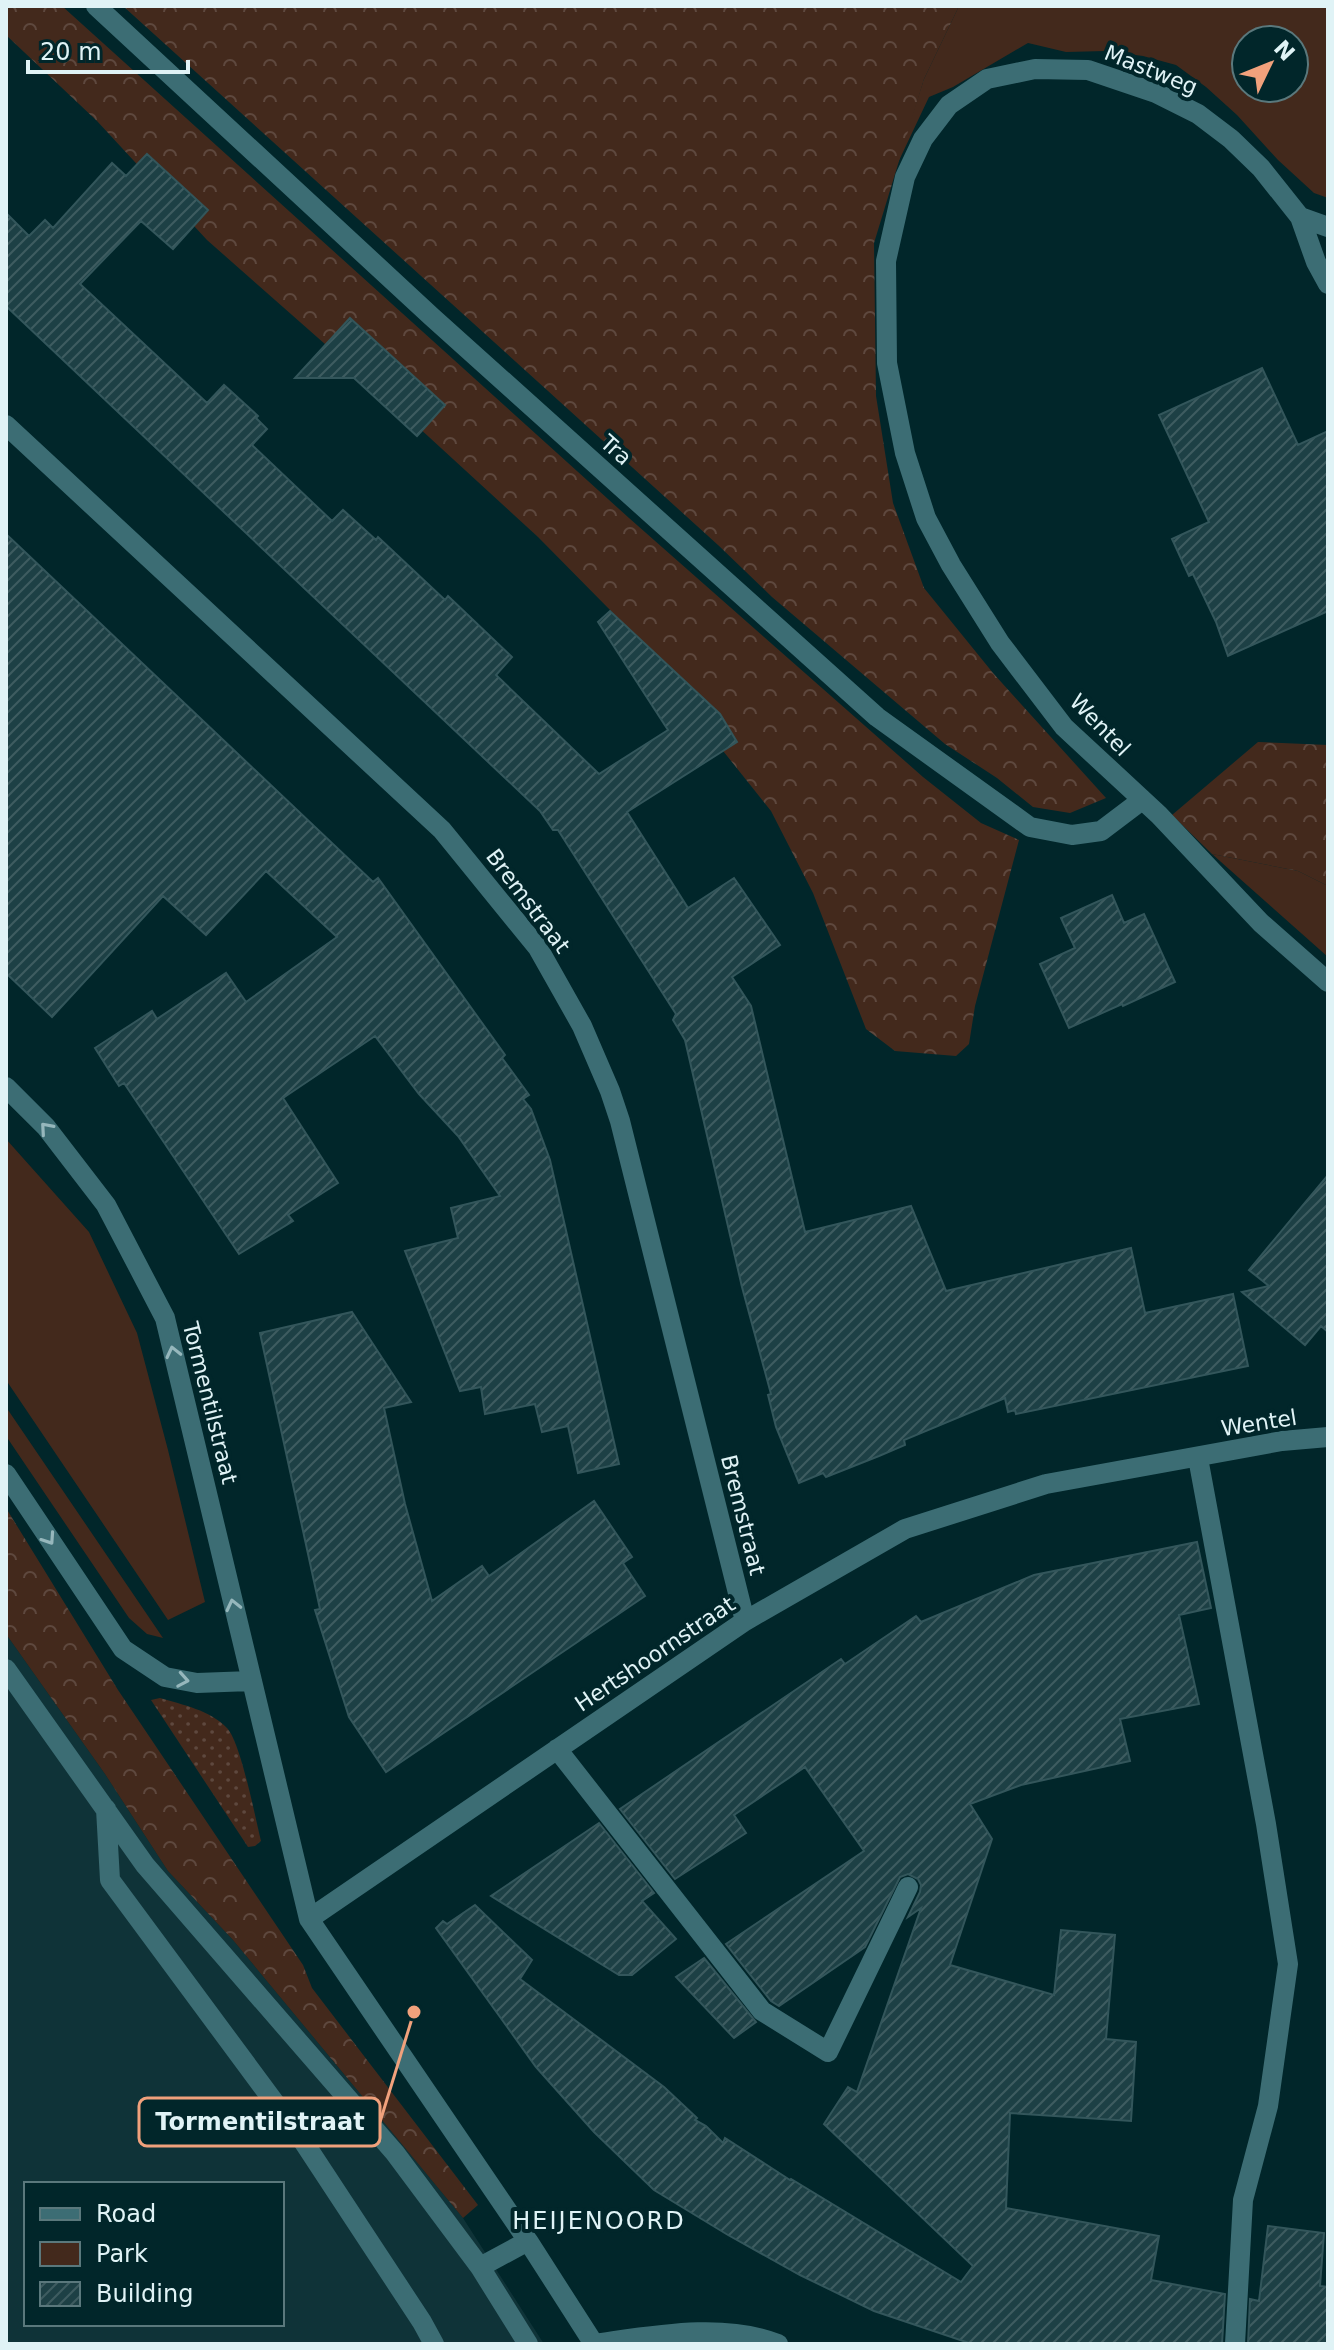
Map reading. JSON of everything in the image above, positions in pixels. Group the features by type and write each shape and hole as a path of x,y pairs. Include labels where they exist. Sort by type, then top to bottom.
{"street":[{"name":"Tra","path":"96,6 432,317 877,717 1030,827 1072,835 1101,831 1142,800"},
{"name":"Mastweg","path":"905,453 887,363 886,261 905,177 923,139 949,105 987,79 1035,69 1088,70 1156,93 1198,114 1231,139 1261,168 1300,217"},
{"path":"1300,217 1328,227"},
{"path":"1300,217 1316,262 1328,284"},
{"name":"Bremstraat","path":"6,425 442,830 538,948 582,1026 620,1121 745,1621"},
{"name":"Wentel","path":"905,453 933,535 1000,643 1064,727 1159,815 1261,923 1328,982"},
{"name":"Tormentilstraat","path":"6,1087 46,1127 106,1205 165,1318 309,1919"},
{"name":"Wentel","path":"1198,1458 1282,1441 1328,1437"},
{"path":"1198,1458 1266,1824 1288,1964 1268,2106 1243,2200 1235,2344"},
{"name":"Hertshoornstraat","path":"309,1919 745,1621 905,1529 1046,1484 1198,1458"},
{"path":"6,1474 123,1649 165,1677 197,1683 251,1681"},
{"path":"10,1683 145,1865 395,2153 480,2267 528,2344"},
{"path":"557,1749 762,2011 828,2052 908,1887"},
{"path":"106,1809 110,1880 303,2141 434,2344"},
{"path":"309,1919 528,2241 594,2344 687,2331 761,2337 778,2344"},
{"path":"480,2267 528,2241"}],"shaded area":[{"path":"6,1634 105,1774 168,1871 233,1940 463,2218 544,2344 6,2344"}],"green space":[{"path":"6,6 62,6 629,518 923,777 981,823 1019,840 975,1006 969,1044 956,1056 895,1051 866,1029 813,893 771,811 613,613 538,537 207,240 97,121 6,35"},
{"path":"123,6 959,6 924,79 874,243 876,396 893,503 924,588 993,673 1106,798 1070,813 1033,807 997,778 945,744 772,597"},
{"path":"959,6 1328,6 1328,198 1314,193 1278,160 1237,115 1176,65 1143,56 1106,51 1066,52 1028,43 953,87 929,97 895,169 924,79"},
{"path":"1258,742 1328,745 1328,886 1298,871 1212,854 1172,815"},
{"path":"1212,854 1298,871 1328,886 1328,957"},
{"path":"6,1139 89,1232 137,1333 205,1602 168,1620 6,1380"},
{"path":"6,1407 163,1638 147,1634 129,1618 6,1436"},
{"path":"6,1508 118,1690 303,1965 312,1988 478,2205 463,2218 233,1940 168,1871 105,1774 6,1634"},
{"path":"160,1698 204,1712 227,1728 242,1764 261,1841 255,1846 248,1847 151,1700"}],"building":[{"path":"147,154 208,210 173,249 141,221 80,284 207,403 224,385 258,416 256,418 267,429 252,445 332,521 343,510 376,540 378,537 445,600 448,596 512,657 496,675 599,774 668,730 598,622 610,611 720,714 737,742 627,812 688,908 734,878 780,945 732,977 751,1006 805,1232 911,1206 946,1291 1131,1248 1145,1313 1233,1294 1248,1366 1016,1414 1015,1410 1008,1412 1005,1398 904,1440 905,1445 879,1456 826,1477 823,1473 799,1483 776,1427 768,1395 771,1394 742,1287 685,1040 673,1020 676,1014 558,830 553,830 540,811 6,306 6,213 29,236 45,220 53,228 112,163 126,176"},
{"path":"350,318 445,405 417,436 354,378 295,378"},
{"path":"1262,368 1298,445 1328,431 1328,611 1228,656 1216,622 1172,539 1209,522 1159,415"},
{"path":"6,534 373,882 378,878 505,1055 502,1058 529,1095 523,1099 531,1109 550,1160 619,1464 578,1473 568,1426 542,1432 535,1404 485,1414 481,1387 460,1391 405,1251 458,1238 451,1208 500,1196 458,1136 419,1094 375,1036 283,1098 338,1183 288,1215 293,1221 239,1254 124,1083 119,1086 95,1048 152,1011 157,1019 226,973 246,1002 337,937 266,871 206,935 163,896 52,1017 6,973"},
{"path":"1112,895 1124,923 1144,914 1175,982 1069,1028 1040,964 1075,948 1061,918"},
{"path":"1328,1175 1328,1332 1321,1326 1305,1345 1242,1292 1269,1286 1249,1270"},
{"path":"352,1312 411,1402 384,1408 405,1504 432,1601 482,1566 489,1576 594,1501 632,1557 623,1563 645,1596 386,1772 349,1717 315,1610 320,1609 260,1333"},
{"path":"1197,1542 1211,1608 1179,1615 1199,1704 1120,1719 1130,1761 1021,1785 970,1804 992,1839 950,1965 1054,1995 1061,1930 1115,1935 1106,2039 1136,2042 1131,2121 1010,2113 1006,2208 1159,2236 1151,2280 1225,2294 1222,2344 972,2344 874,2311 800,2275 654,2190 594,2132 536,2067 436,1928 443,1921 447,1924 475,1905 532,1960 520,1979 664,2087 697,2118 695,2120 723,2143 725,2138 961,2282 973,2266 824,2124 848,2087 857,2092 921,1908 908,1917 920,1892 918,1879 908,1874 900,1877 865,1947 779,2006 771,2001 726,1944 864,1851 805,1767 734,1815 746,1833 675,1879 620,1809 841,1659 845,1664 916,1616 921,1622 1034,1575"},
{"path":"599,1823 654,1893 642,1901 676,1939 632,1975 619,1975 491,1896"},
{"path":"704,1958 756,2022 734,2038 676,1977"},
{"path":"1268,2226 1324,2233 1320,2286 1328,2287 1328,2344 1248,2344 1250,2299 1259,2301"}],"place":[{"name":"Tormentilstraat","path":"414,2012"}],"district":[{"name":"HEIJENOORD","path":"599,2221"}]}
